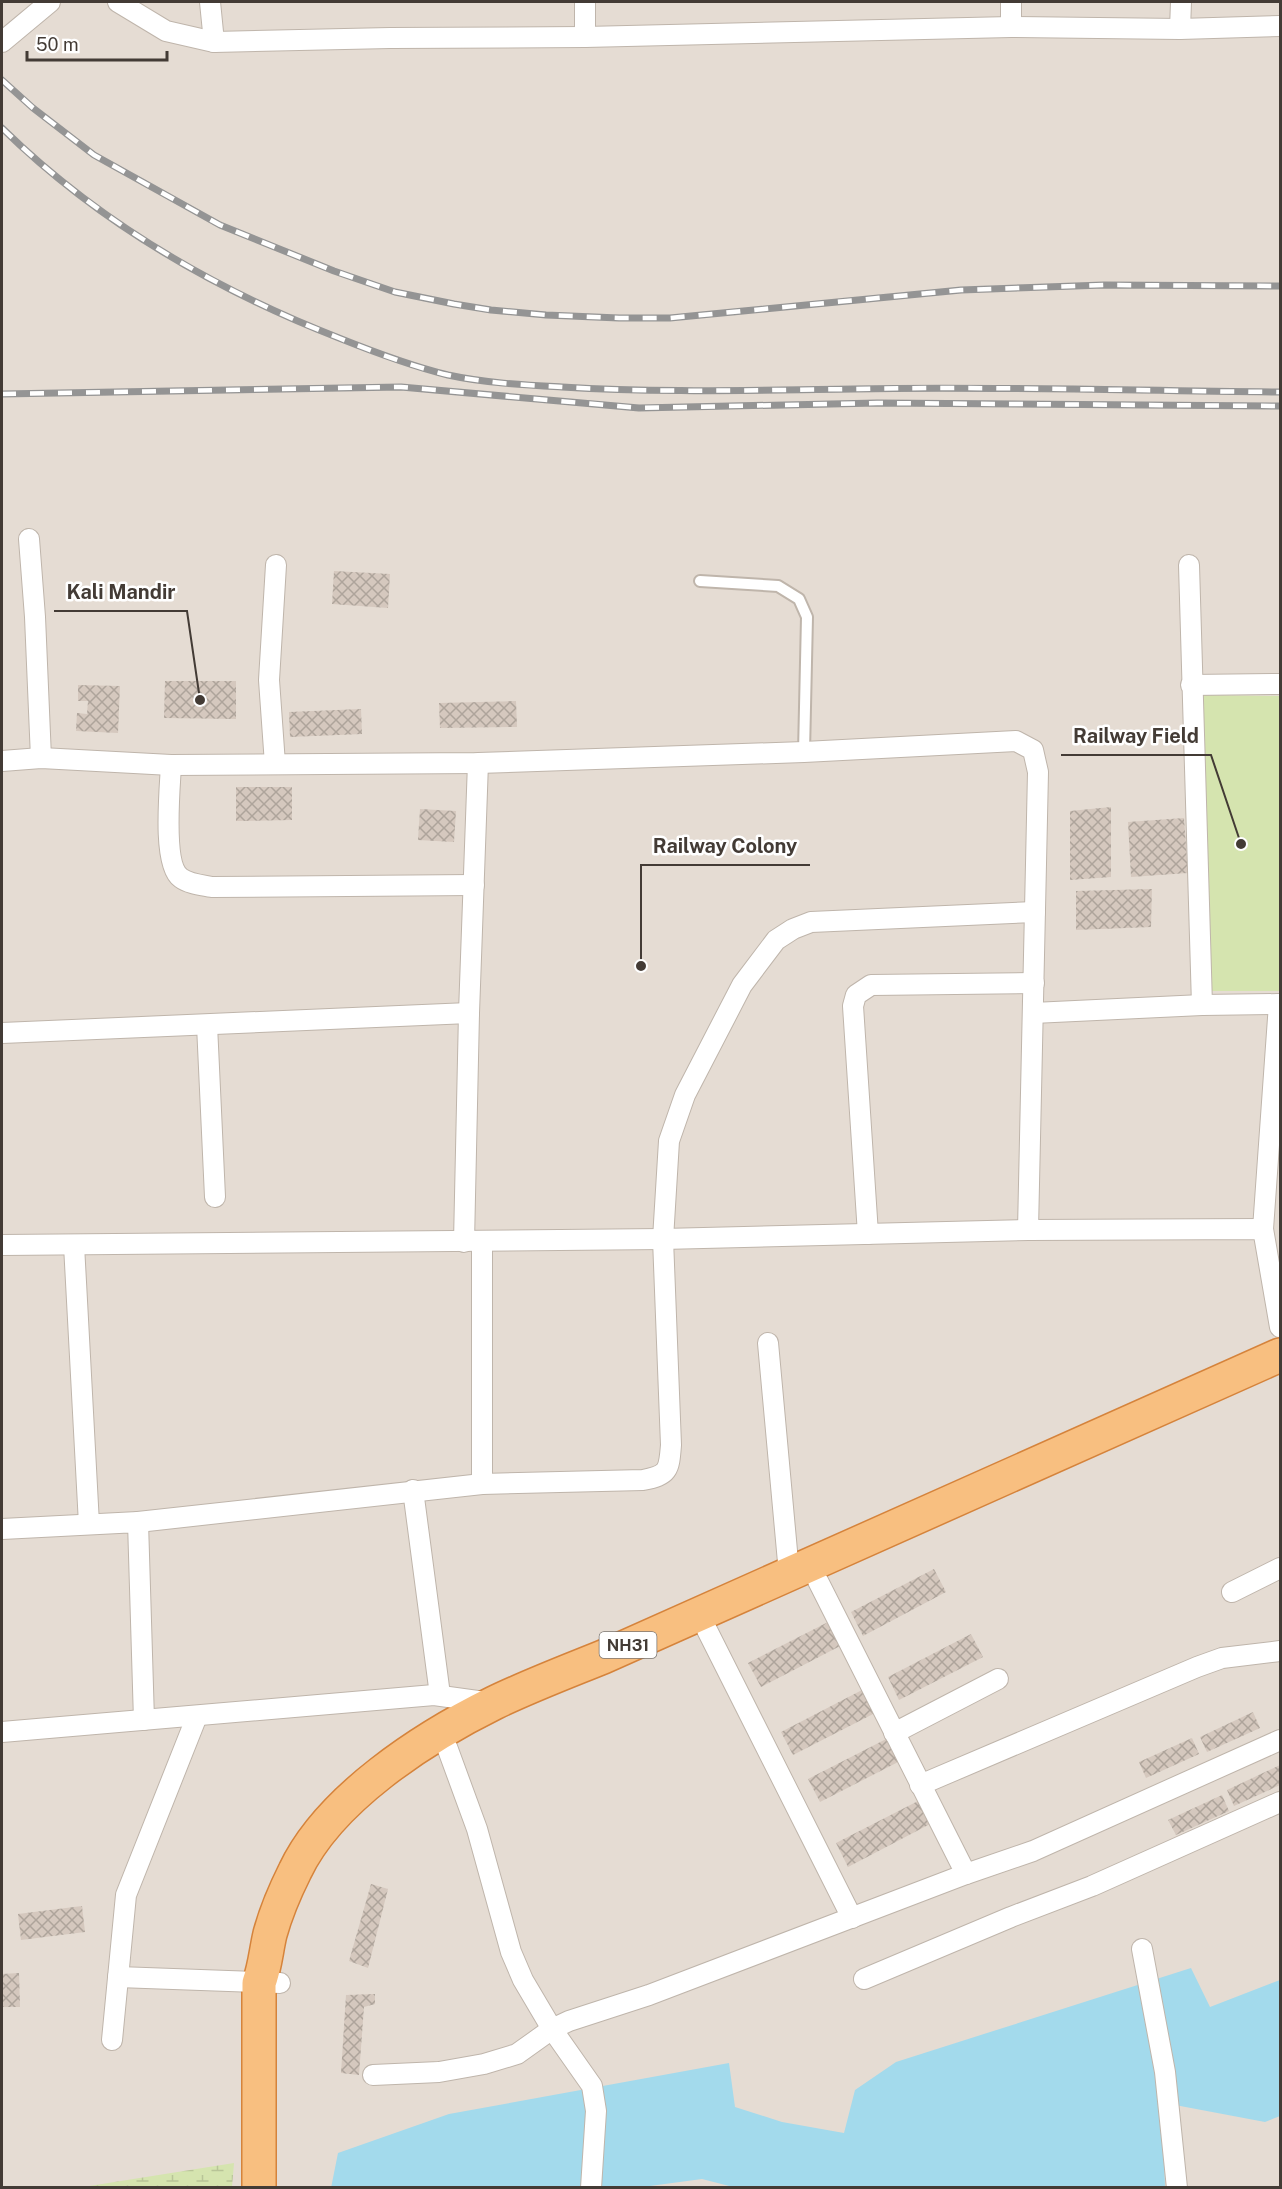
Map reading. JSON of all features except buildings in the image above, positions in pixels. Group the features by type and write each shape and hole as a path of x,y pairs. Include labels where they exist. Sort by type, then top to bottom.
{"highway":[{"name":"NH31","path":"270,1983 306,1887 326,1854 357,1817 419,1766 447,1747 489,1724 707,1630 804,1577 1281,1355"},
{"name":"NH31","path":"265,2179 273,2063 270,1983 279,1906 311,1842 366,1785 408,1754 494,1703 804,1577 1281,1375"}],"street":[{"path":"118,2 166,31 214,42 390,38 585,38 1011,27 1180,29 1281,26"},
{"path":"210,2 214,42"},
{"path":"585,2 585,38"},
{"path":"1011,2 1011,27"},
{"path":"1180,29 1181,2"},
{"path":"2,42 36,6"},
{"path":"29,539 41,758"},
{"path":"275,764 269,680 276,565"},
{"path":"1189,565 1202,1005"},
{"path":"1191,685 1281,684"},
{"path":"2,760 41,758 171,765 478,763 804,752 1016,741 1033,750 1038,772 1028,1230"},
{"path":"478,763 469,1013 473,1242 482,1484"},
{"path":"171,765 170,861 179,878 212,887 474,885"},
{"path":"2,1529 138,1522 482,1484 643,1480 659,1477 665,1473 669,1465 671,1445 663,1239 669,1141 685,1095 742,985 776,940 793,929 811,922 1035,912"},
{"path":"868,1234 853,1006 856,994 871,985 1034,983"},
{"path":"1033,1013 1202,1005 1280,1004 1263,1229 1281,1327"},
{"path":"2,1034 469,1013"},
{"path":"207,1025 215,1197"},
{"path":"2,1245 473,1242 1028,1230 1263,1229"},
{"path":"74,1245 89,1524"},
{"path":"768,1343 804,1577 894,1733 966,1874"},
{"path":"413,1490 440,1695"},
{"path":"138,1522 144,1720"},
{"path":"1232,1592 1281,1568"},
{"path":"707,1630 852,1917"},
{"path":"920,1785 1197,1667 1222,1658 1281,1651"},
{"path":"894,1733 999,1679"},
{"path":"2,1732 440,1695 494,1703"},
{"path":"112,2040 126,1895 197,1716"},
{"path":"373,2075 439,2072 484,2064 517,2054 552,2029 569,2021 649,1995 966,1874 1033,1851 1281,1740"},
{"path":"447,1747 477,1829 511,1952 523,1980 552,2029 592,2086 596,2111 591,2187"},
{"path":"864,1979 1011,1917 1092,1886 1281,1802"},
{"path":"1142,1949 1165,2072 1177,2187"},
{"path":"118,1977 270,1983"}],"lane":[{"path":"700,581 778,586 799,599 807,617 804,752"}],"shaded area":[{"path":"2,2 1280,2 1280,2187 2,2188"}],"green space":[{"path":"1204,695 1280,696 1280,991 1200,991"},
{"path":"234,2163 232,2187 83,2187"}],"water":[{"path":"1191,1968 1210,2007 1280,1980 1280,2116 1265,2122 1175,2105 1164,2158 1165,2187 737,2188 702,2179 635,2188 331,2188 338,2153 449,2114 729,2063 735,2107 782,2122 844,2133 855,2090 896,2062"}],"railway":[{"path":"2,80 33,108 94,155 220,225 334,271 395,292 491,310 546,315 670,318 961,290 1104,285 1280,286"},
{"path":"2,128 39,162 118,223 203,275 293,319 339,338 448,375 519,384 635,390 960,388 1280,392"},
{"path":"2,394 401,387 639,408 877,403 1280,406"}],"place":[{"name":"Kali Mandir","path":"200,700"},
{"name":"Railway Field","path":"1241,844"},
{"name":"Railway Colony","path":"641,966"}]}
